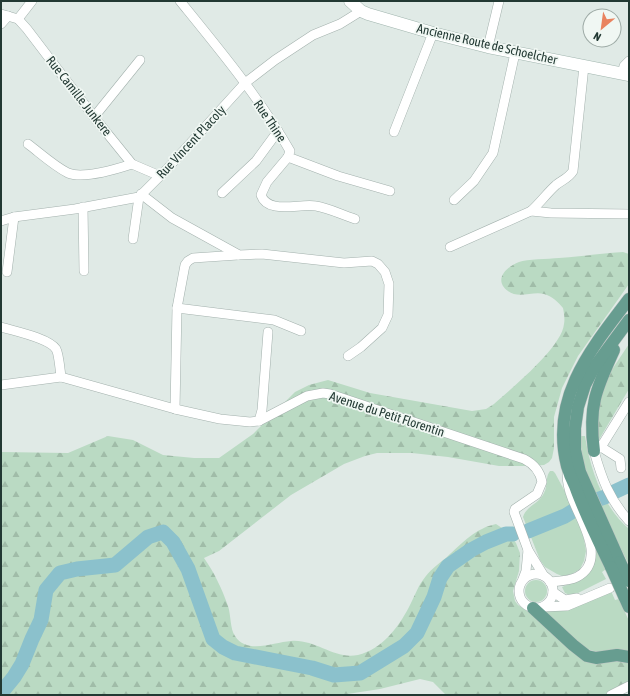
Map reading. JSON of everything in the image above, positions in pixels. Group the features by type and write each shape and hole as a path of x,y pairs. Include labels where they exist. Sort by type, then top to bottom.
{"main road":[{"name":"Ancienne Route de Schoelcher","path":"350,1 361,11 433,34 515,53 625,74"},
{"path":"629,299 594,347 579,372 569,394 563,423 567,466 588,516 616,565 629,581"},
{"path":"579,494 580,472 575,450 575,428 578,407 585,385 595,366 628,322"},
{"path":"598,449 591,425 595,397 600,380 628,322"},
{"path":"616,565 627,601"},
{"path":"538,607 583,654 596,658 617,655 629,657"}],"street":[{"path":"1,24 4,15 18,19 32,1"},
{"name":"Rue Thine","path":"180,1 245,83 290,151 288,158 338,176 390,192"},
{"path":"488,47 499,1"},
{"name":"Rue Vincent Placoly","path":"140,196 245,83 275,60 314,35 340,24 361,11"},
{"name":"Rue Camille Junkere","path":"18,19 94,118 132,164 160,176"},
{"path":"394,132 433,34"},
{"path":"454,200 474,181 493,153 515,53"},
{"path":"94,118 140,60"},
{"path":"625,74 624,66 629,61"},
{"path":"450,247 531,211 557,184 569,176 573,171 584,66"},
{"path":"222,193 256,161 278,131"},
{"path":"28,144 68,173 77,175 113,170 132,164"},
{"path":"288,158 267,182 261,195 264,202 281,207 316,206 355,219"},
{"path":"133,239 140,196"},
{"path":"1,221 14,217 83,207 140,196 172,218 239,255"},
{"path":"83,207 84,271"},
{"path":"531,211 551,213 629,214"},
{"path":"7,272 14,217"},
{"path":"175,409 177,308 185,265 193,258 262,254 344,263 372,261 378,264 385,272 389,284 388,315 382,328 361,347 348,356"},
{"path":"177,308 274,320 301,331"},
{"path":"1,327 44,340 51,344 56,350 61,377"},
{"path":"259,420 262,410 268,332"},
{"name":"Avenue du Petit Florentin","path":"1,385 61,377 175,409 220,419 250,422 259,420 307,396 323,393 337,396 530,462 537,470 542,482 537,494 514,511 518,526 528,550"},
{"path":"629,402 598,449 604,483 613,501 629,521"},
{"path":"598,449 620,459 621,468"},
{"path":"523,579 533,574 547,579 573,579 582,574 588,567 591,558 588,516"},
{"path":"528,550 547,579 553,592 562,598 569,600 575,599 609,586 567,606 538,607 524,604 520,596 519,587 526,571 528,550"},
{"path":"538,607 550,600 553,592"},
{"path":"611,695 628,689"}],"green space":[{"path":"623,252 629,254 629,284 578,356 562,388 554,417 554,448 552,458 549,462 544,465 499,466 448,457 412,453 377,453 365,456 344,464 291,495 219,551 204,558 223,593 229,610 233,633 240,642 246,645 261,646 300,641 341,655 358,655 375,648 388,637 405,615 425,577 437,565 470,537 482,529 496,524 508,532 516,543 520,553 519,571 513,591 515,601 518,605 535,616 556,636 611,661 629,663 629,684 620,695 446,695 433,682 420,679 380,689 341,695 1,695 1,452 68,453 108,436 133,440 163,455 194,458 219,458 253,434 295,392 309,385 328,380 370,393 472,411 486,409 512,388 546,355 555,344 561,333 564,322 563,308 550,296 540,293 521,295 508,291 504,287 501,278 506,270 514,264 527,260"},
{"path":"629,344 629,389 597,443 598,402 607,377"},
{"path":"580,436 585,436 594,474 605,499 620,520 629,529 629,565 591,486 582,453"},
{"path":"550,471 555,473 569,499 583,534 586,551 584,561 580,569 572,574 562,576 545,567 540,560 523,517 527,510 542,497 546,487 548,473"},
{"path":"594,545 606,569 602,572 606,579 574,595 565,593 562,587 577,581"},
{"path":"536,580 544,583 547,591 544,599 536,602 528,599 525,591 528,583"},
{"path":"611,591 615,600 619,599 629,621 629,653 597,652 584,648 544,612"}],"waterway":[{"path":"614,492 629,485"},
{"path":"599,499 605,497"},
{"path":"528,531 565,516 573,511"},
{"path":"1,693 22,664 41,620 46,590 60,573 77,569 115,565 148,537 163,532 173,542 188,569 213,639 223,647 235,653 312,668 334,675 360,673 404,646 417,633 434,597 440,578 448,566 471,550 486,542 506,534 513,534"}]}
